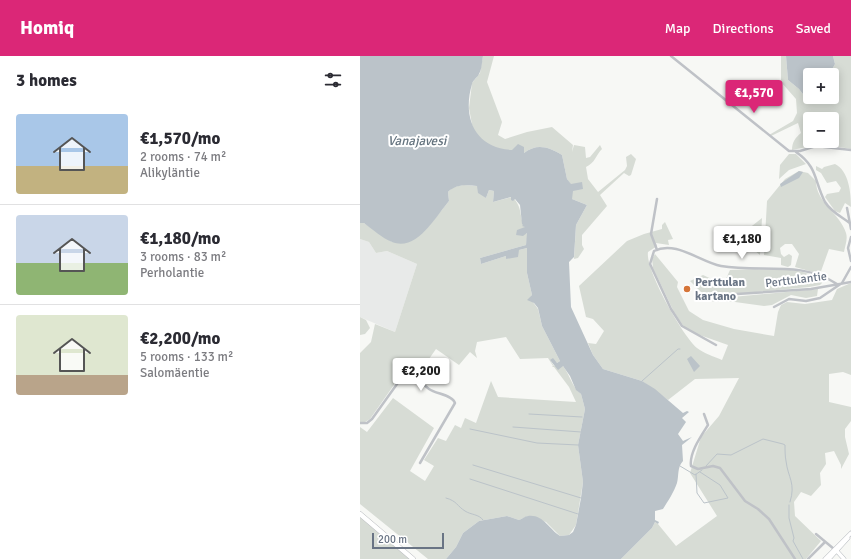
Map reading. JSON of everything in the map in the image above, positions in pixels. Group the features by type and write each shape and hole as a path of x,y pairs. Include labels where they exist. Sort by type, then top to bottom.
{"highway":[{"path":"360,514 413,559"}],"main road":[{"path":"825,559 851,534"},
{"path":"829,559 834,551"},
{"path":"834,551 844,559"}],"street":[{"path":"671,56 786,150 796,152 805,158 814,170 828,206 850,223"},
{"path":"796,152 816,146 851,150"},
{"path":"804,150 805,158"},
{"path":"657,199 651,234 657,250"},
{"path":"847,208 851,229"},
{"path":"851,237 848,248 851,261"},
{"path":"716,344 689,331 678,322 652,268 650,261 652,254 657,250 671,249 685,252 720,266 770,267 802,270 837,284"},
{"path":"842,283 851,267"},
{"name":"Perttulantie","path":"704,299 827,286 851,282"},
{"name":"Perttulantie","path":"774,307 789,298 813,301 836,289 842,283"},
{"path":"360,423 367,423 372,419 402,377 407,373 418,377 429,389 452,398 455,404 420,463"},
{"path":"704,414 708,425 695,450 691,461 691,466 698,470 713,466 720,468 745,501 758,509 769,519 795,559"},
{"path":"816,534 834,551"},
{"path":"808,559 826,543"}],"shaded area":[{"path":"483,56 494,56 487,82 502,122 498,135 505,139 527,132 552,127 573,145 572,152 574,145 585,147 586,158 590,157 600,145 602,149 593,161 586,167 588,179 598,192 625,170 627,166 626,157 631,154 636,159 631,175 629,176 624,173 600,195 607,206 582,235 582,245 584,249 578,258 574,259 576,225 587,205 572,199 571,185 567,179 562,155 543,147 534,148 524,153 498,150 483,141 473,130 469,108 472,83 480,73"},
{"path":"781,56 786,56 788,80 803,94 803,104 839,104 839,68 833,68 835,64 833,56 851,56 851,149 839,147 839,112 803,112 803,148 792,150 794,140 801,133 798,123 771,136 769,135 793,121 797,113 796,99 781,82"},
{"path":"789,154 796,154 806,164 789,170 779,179 780,165"},
{"path":"835,164 840,167 846,177 850,195 851,207 845,203 840,213 835,211 825,197 827,194 839,192 841,188 836,181 827,183 821,173 816,170 816,166 822,169"},
{"path":"799,171 808,173 816,181 820,196 839,220 847,235 844,252 829,249 820,274 795,267 799,254 792,244 785,244 780,248 781,254 784,257 789,254 792,256 791,265 788,267 781,265 781,258 764,255 767,201 785,179"},
{"path":"464,185 477,186 486,198 489,190 494,191 493,202 512,197 520,209 522,221 526,227 519,231 516,235 528,233 526,245 480,258 481,264 506,256 506,259 519,250 527,248 527,273 532,295 530,298 538,309 542,326 560,361 557,363 550,360 554,366 563,366 568,373 575,388 581,394 585,409 578,445 583,482 576,525 569,535 560,536 546,522 528,516 519,520 507,516 479,521 463,533 456,547 446,559 428,559 360,504 360,427 367,432 393,398 434,428 410,471 425,481 434,466 424,460 438,438 446,441 455,425 461,428 465,418 476,423 491,381 498,397 576,402 569,387 554,367 552,367 553,366 548,358 520,359 506,337 477,342 475,351 477,358 470,352 459,365 436,349 417,376 410,372 403,372 370,419 365,422 360,422 360,353 371,342 375,324 395,332 417,264 387,251 376,253 369,242 360,239 360,223 364,223 392,242 428,227 449,201 448,192 453,187"},
{"path":"762,218 760,255 738,237"},
{"path":"665,222 673,239 668,240 669,245 656,243 657,246 648,252 652,273 666,302 691,341 700,350 722,360 728,345 694,333 685,328 673,310 653,268 652,259 655,254 678,282 677,287 689,311 703,320 734,329 774,336 778,312 781,305 787,302 805,304 832,300 837,289 851,283 851,375 843,372 829,374 829,402 851,407 851,421 845,429 845,437 849,454 841,469 841,465 834,451 825,453 826,464 820,473 821,485 811,496 801,492 794,502 795,516 821,541 806,559 621,559 652,528 655,522 676,546 717,516 690,473 701,437 719,416 739,378 695,379 668,400 642,381 603,369 593,355 588,343 596,344 604,331 593,319 586,317 579,286 627,241 662,229 662,225"},
{"path":"360,239 369,242 376,253 387,251 417,264 395,332 360,317"},
{"path":"755,269 800,271 816,278 822,283 820,285 809,287 706,297 690,281 703,275 716,281 725,281 730,270"},
{"path":"818,289 817,296 806,298 791,295 772,305 764,306 735,302 713,302 711,299"},
{"path":"360,317 366,320 370,328 365,334 360,335"},
{"path":"360,517 409,559 360,559"}],"water":[{"name":"Vanajavesi","path":"360,56 483,56 480,72 473,81 469,97 471,119 474,129 480,137 489,144 499,148 512,150 518,144 524,147 524,153 538,147 548,148 562,155 567,179 571,184 582,182 583,189 573,191 572,199 587,205 576,225 574,257 569,262 571,307 593,355 603,369 642,381 655,389 683,413 687,411 689,412 682,418 686,422 678,434 683,441 692,437 682,445 683,461 678,472 677,483 671,496 663,509 655,511 655,520 659,522 658,524 655,522 652,528 621,559 446,559 456,547 463,533 479,521 507,516 519,520 527,516 533,516 538,517 560,536 569,535 573,532 576,525 583,482 578,445 585,409 581,394 576,390 570,376 563,366 558,370 550,360 553,358 557,363 560,361 542,326 538,308 534,303 527,300 532,295 527,273 527,248 519,250 518,257 506,259 506,256 481,264 480,258 526,245 527,233 523,236 516,235 517,230 525,227 522,226 520,205 515,199 513,201 511,200 511,197 493,202 494,191 489,190 486,198 478,193 477,186 458,186 448,192 449,201 425,231 410,242 401,244 388,240 364,223 360,223"},
{"path":"786,56 833,56 835,64 833,68 803,68 803,94 788,80"},
{"path":"799,171 803,172 799,178 781,187 780,184"},
{"path":"691,356 700,366 694,372 687,359"}],"waterway":[{"path":"642,381 678,349 680,349"},
{"path":"529,414 582,417"},
{"path":"513,427 581,432"},
{"path":"470,429 537,443 578,445"},
{"path":"706,466 717,454 731,455 763,439 783,444 785,445 785,457 792,485 790,502"},
{"path":"473,465 581,498"},
{"path":"680,466 695,475 702,470"},
{"path":"696,474 697,493 704,503 728,498 720,485 700,472"},
{"path":"470,479 578,514"},
{"path":"446,498 455,502 465,511 483,520"},
{"path":"789,505 789,518 794,538 793,541 803,559"}],"place":[{"name":"Perttulan kartano","path":"687,289"}]}
